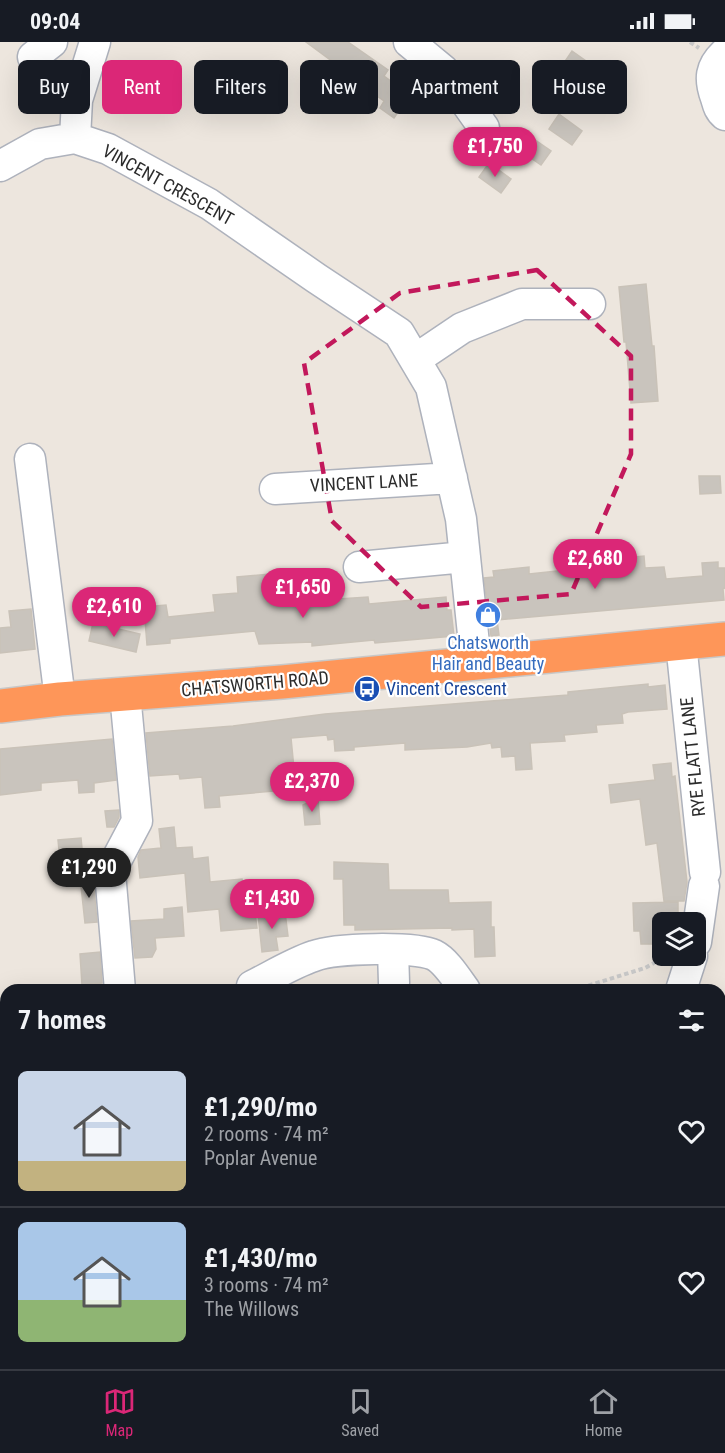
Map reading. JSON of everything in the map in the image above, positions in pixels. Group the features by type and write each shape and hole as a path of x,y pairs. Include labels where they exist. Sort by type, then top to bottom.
{"highway":[{"name":"CHATSWORTH ROAD","path":"0,706 60,699 282,682 725,639"}],"street":[{"path":"75,138 77,100 96,42"},
{"path":"409,42 442,70 484,128"},
{"path":"725,53 716,61 710,82 720,110 725,115"},
{"name":"VINCENT CRESCENT","path":"0,166 40,144 75,138 108,149 209,204 399,333 431,387 461,519 476,663"},
{"path":"416,359 462,328 522,304 590,304"},
{"path":"30,459 60,699"},
{"name":"VINCENT LANE","path":"275,489 452,478"},
{"path":"359,567 465,557"},
{"name":"RYE FLATT LANE","path":"681,643 705,879 700,912"},
{"path":"119,984 110,872 136,821 125,694"},
{"path":"393,950 394,983"},
{"path":"256,984 315,956 332,952 393,950 419,951 436,956 460,984"},
{"path":"683,984 689,966"}],"path":[{"path":"593,984 652,964"}],"highlighted area":[{"path":"537,270 631,356 631,454 571,594 421,607 332,521 304,363 400,293"}],"building":[{"path":"306,42 348,42 374,60 330,60"},
{"path":"572,51 585,60 566,60"},
{"path":"378,63 388,70 384,76 390,80 390,114 397,114 394,118 380,108 384,101 378,97"},
{"path":"559,114 582,131 572,145 549,129"},
{"path":"528,135 551,151 541,165 518,149"},
{"path":"489,163 511,179 501,193 479,177"},
{"path":"646,284 658,401 631,403 619,287"},
{"path":"699,476 720,476 721,493 700,494"},
{"path":"644,556 645,568 664,567 666,579 703,576 702,563 718,562 718,568 725,568 724,600 497,620 499,635 491,636 484,578 494,577 493,571 529,567 529,574 576,569 576,565"},
{"path":"270,574 272,600 306,597 307,601 368,597 369,604 446,597 447,610 451,610 454,636 312,646 312,642 259,644 255,631 170,639 170,643 147,645 144,607 166,605 168,617 215,612 213,595 238,593 237,577"},
{"path":"31,609 35,649 0,653 0,628 11,627 9,611"},
{"path":"93,623 140,634 136,652 89,641"},
{"path":"648,684 648,687 665,685 667,709 628,712 622,714 623,723 596,725 597,732 564,735 565,741 530,743 532,769 516,770 515,756 502,757 501,747 492,748 491,743 467,747 405,750 405,743 354,747 354,750 335,751 334,739 328,740 327,735 291,738 296,789 219,796 220,807 205,808 202,777 180,779 179,774 150,776 146,733 233,726 325,714 568,695 568,692"},
{"path":"112,739 116,780 94,783 94,792 79,793 78,780 41,783 41,790 0,795 0,749"},
{"path":"671,763 672,777 675,776 687,882 684,901 664,901 657,843 646,845 640,799 611,803 609,785 655,780 653,765"},
{"path":"318,798 320,824 305,825 303,805"},
{"path":"119,810 119,817 114,827 107,827 105,811"},
{"path":"174,827 176,848 192,847 193,859 208,857 210,882 242,879 244,898 253,897 257,928 221,931 219,909 188,912 185,873 140,878 138,857 141,850 161,848 159,829"},
{"path":"81,838 84,869 61,871 58,840"},
{"path":"334,862 388,864 389,890 448,890 449,903 491,902 491,927 494,927 495,956 475,957 474,929 355,930 355,925 344,925 343,879 334,879"},
{"path":"93,876 97,922 85,923 80,877"},
{"path":"678,902 678,912 652,912 652,944 641,944 640,931 634,931 633,903"},
{"path":"182,907 184,936 155,938 156,949 152,957 135,958 131,921 164,919 164,909"},
{"path":"285,912 288,936 276,937 278,950 262,952 258,914"},
{"path":"100,952 102,983 82,984 80,954"}],"place":[{"name":"Chatsworth Hair and Beauty","path":"488,615"},
{"name":"Vincent Crescent","path":"367,689"}]}
